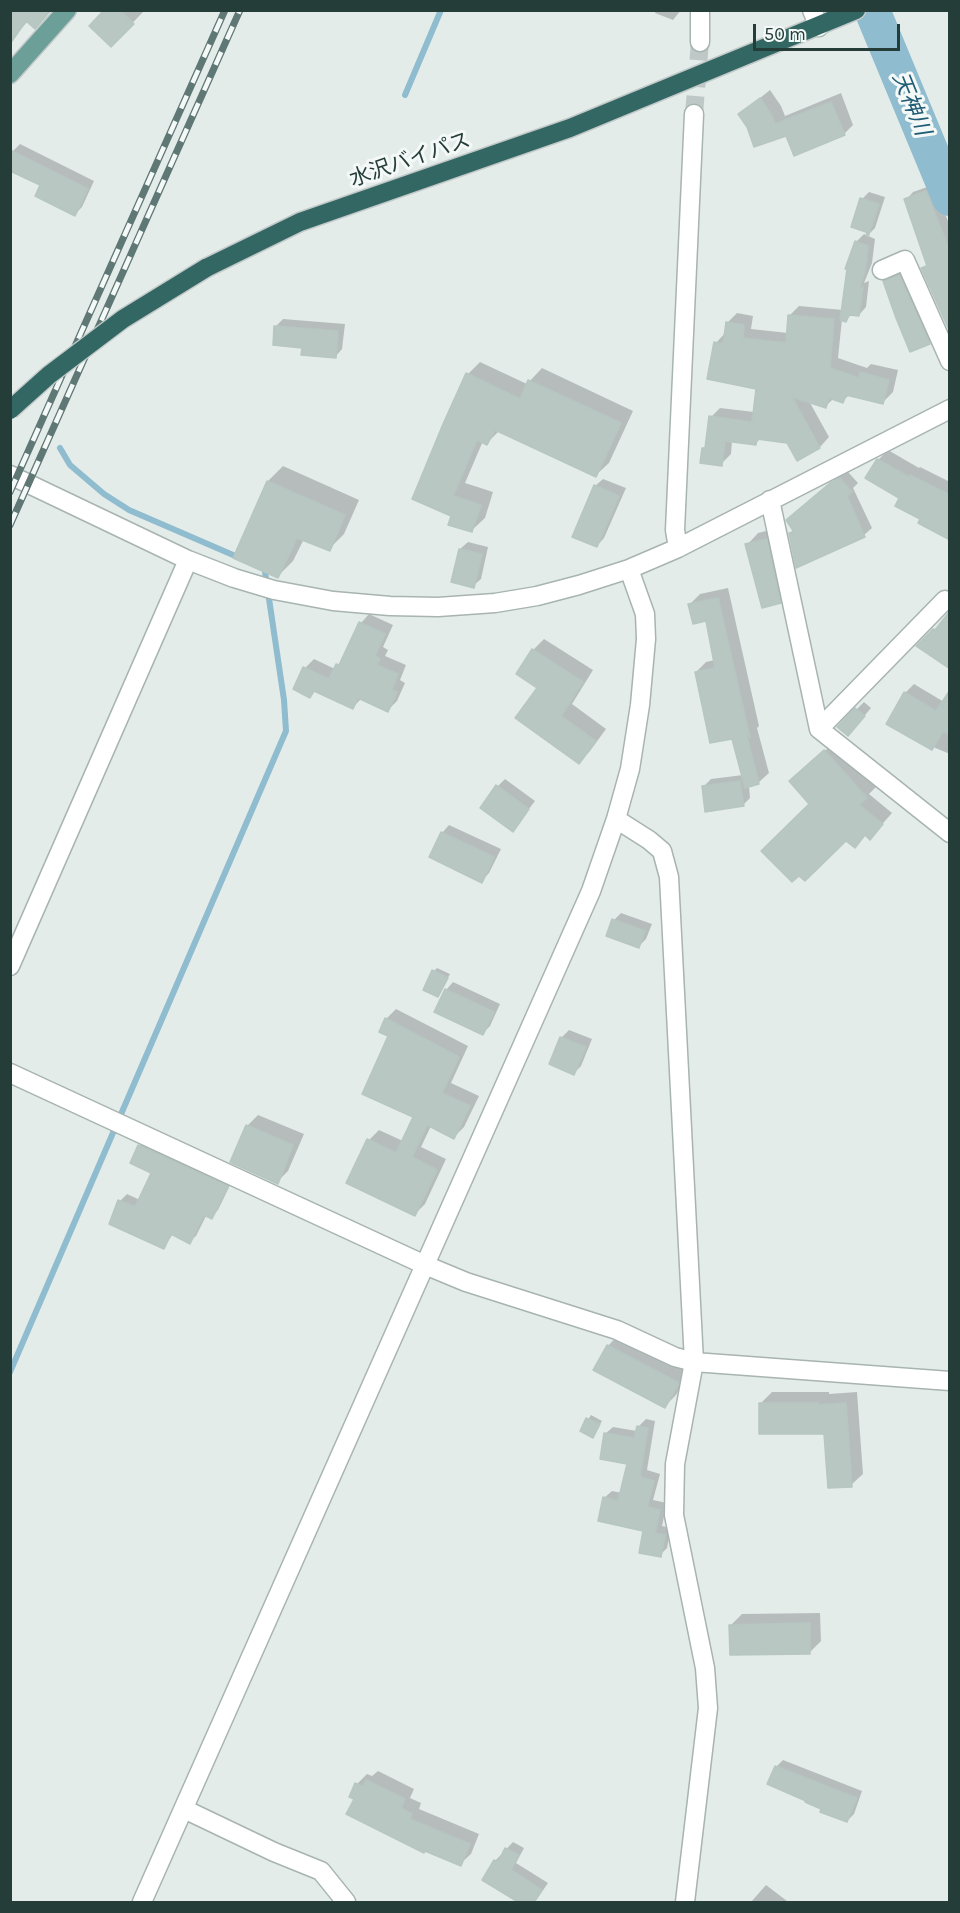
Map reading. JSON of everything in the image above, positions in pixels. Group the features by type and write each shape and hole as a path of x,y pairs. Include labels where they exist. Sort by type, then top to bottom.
{"highway":[{"name":"水沢バイパス","path":"10,410 49,375 123,319 206,268 300,222 570,128 816,19 836,19 856,10"}],"main road":[{"path":"10,74 67,10"}],"street":[{"path":"700,10 700,42"},
{"path":"678,548 675,530 694,114"},
{"path":"882,270 905,260 950,361"},
{"path":"10,475 188,560 234,578 286,592 333,601 390,606 438,607 495,603 537,596 629,569 678,548 950,409"},
{"path":"770,500 819,729 950,832"},
{"path":"10,966 188,560"},
{"path":"142,1902 591,891 616,819 630,769 640,705 646,639 645,614 629,569"},
{"path":"819,729 945,600"},
{"path":"616,819 662,851 669,878 694,1362 675,1464 674,1515 705,1668 708,1708 685,1902"},
{"path":"10,1073 425,1265 466,1282 617,1330 675,1357 694,1362 950,1382"},
{"path":"184,1809 274,1852 321,1871 346,1902"}],"building":[{"path":"10,10 51,10 35,29 26,21 10,44"},
{"path":"104,10 120,10 134,24 111,47 89,26"},
{"path":"760,98 775,124 831,102 845,135 794,156 786,136 754,147 747,127 738,114"},
{"path":"10,150 88,189 75,216 35,196 40,185 10,171"},
{"path":"926,191 950,251 950,332 921,268 927,266 904,199"},
{"path":"860,198 879,204 868,237 866,232 851,227"},
{"path":"855,241 868,246 865,272 859,289 863,287 859,316 849,315 846,322 840,320 847,269 845,269"},
{"path":"899,275 930,344 910,352 883,281"},
{"path":"788,315 834,319 830,368 859,378 860,372 889,380 883,404 846,395 843,403 829,398 826,408 792,397 820,448 797,461 787,443 757,439 756,445 725,441 722,466 700,463 702,448 705,448 709,416 752,422 756,389 707,379 714,342 723,344 726,322 744,325 743,338 786,343"},
{"path":"274,326 338,331 336,358 301,355 302,348 273,345"},
{"path":"466,373 520,399 528,380 621,423 596,477 495,430 487,445 477,440 453,496 481,505 472,532 448,525 451,516 412,499"},
{"path":"877,459 909,477 910,475 950,495 950,540 918,523 920,519 895,506 899,498 865,478"},
{"path":"840,478 852,492 847,496 865,537 796,568 789,533 794,532 786,520 830,483"},
{"path":"267,481 345,515 330,551 297,538 278,578 233,558"},
{"path":"594,485 619,496 597,547 572,537"},
{"path":"767,539 781,603 762,608 745,544"},
{"path":"459,549 482,554 474,588 451,582"},
{"path":"718,598 759,784 745,788 732,739 710,743 695,672 715,668 706,621 693,624 688,604"},
{"path":"950,611 950,669 916,646 933,629 935,630"},
{"path":"359,622 385,634 375,656 380,659 377,665 398,674 392,690 397,692 388,712 358,698 353,709 314,691 310,698 293,689 303,667 329,679 336,664 339,665"},
{"path":"532,649 583,682 561,716 596,741 579,764 515,718 537,688 516,674"},
{"path":"950,690 950,735 943,731 932,750 886,724 904,692 936,711"},
{"path":"855,708 865,716 848,736 837,727"},
{"path":"824,750 867,798 859,805 883,824 870,840 865,835 855,848 846,841 805,881 799,876 792,882 761,851 809,804 789,781"},
{"path":"740,781 744,806 705,812 702,786"},
{"path":"496,785 529,809 513,832 480,808"},
{"path":"441,832 494,857 482,883 429,857"},
{"path":"612,919 645,931 639,948 606,936"},
{"path":"432,970 448,978 438,997 423,990"},
{"path":"445,989 494,1012 483,1035 434,1012"},
{"path":"385,1018 459,1057 442,1093 470,1106 454,1139 427,1125 412,1157 437,1170 415,1216 346,1183 367,1139 396,1153 413,1117 362,1094 388,1036 379,1032"},
{"path":"560,1037 586,1047 574,1075 549,1064"},
{"path":"246,1125 293,1145 278,1184 230,1162"},
{"path":"138,1145 228,1186 212,1219 204,1215 190,1244 171,1234 164,1249 109,1224 118,1200 135,1207 151,1173 130,1163"},
{"path":"607,1345 679,1383 665,1408 593,1370"},
{"path":"759,1403 818,1403 818,1405 846,1403 852,1487 828,1488 824,1434 759,1434"},
{"path":"586,1418 600,1424 593,1438 580,1431"},
{"path":"637,1426 648,1428 640,1477 654,1481 647,1507 660,1510 655,1533 665,1535 661,1557 639,1553 643,1531 598,1521 603,1497 618,1501 627,1464 600,1459 604,1433 634,1438"},
{"path":"810,1623 810,1654 730,1655 729,1625"},
{"path":"775,1766 857,1798 847,1822 820,1812 821,1809 806,1801 767,1784"},
{"path":"366,1780 405,1799 401,1808 412,1814 410,1819 470,1844 461,1866 425,1851 424,1853 346,1814 354,1799 349,1797 355,1783 363,1787"},
{"path":"505,1848 519,1855 511,1870 542,1890 534,1902 518,1902 482,1880 494,1860 498,1862"}],"waterway":[{"path":"405,95 441,10"},
{"name":"天神川","path":"872,10 950,198"},
{"path":"60,448 70,465 104,494 129,510 240,558"},
{"path":"10,1372 286,731 284,700 264,565"}],"tunnel":[{"path":"694,114 700,42"}],"railway":[{"path":"10,492 225,10"},
{"path":"10,525 240,10"}]}
